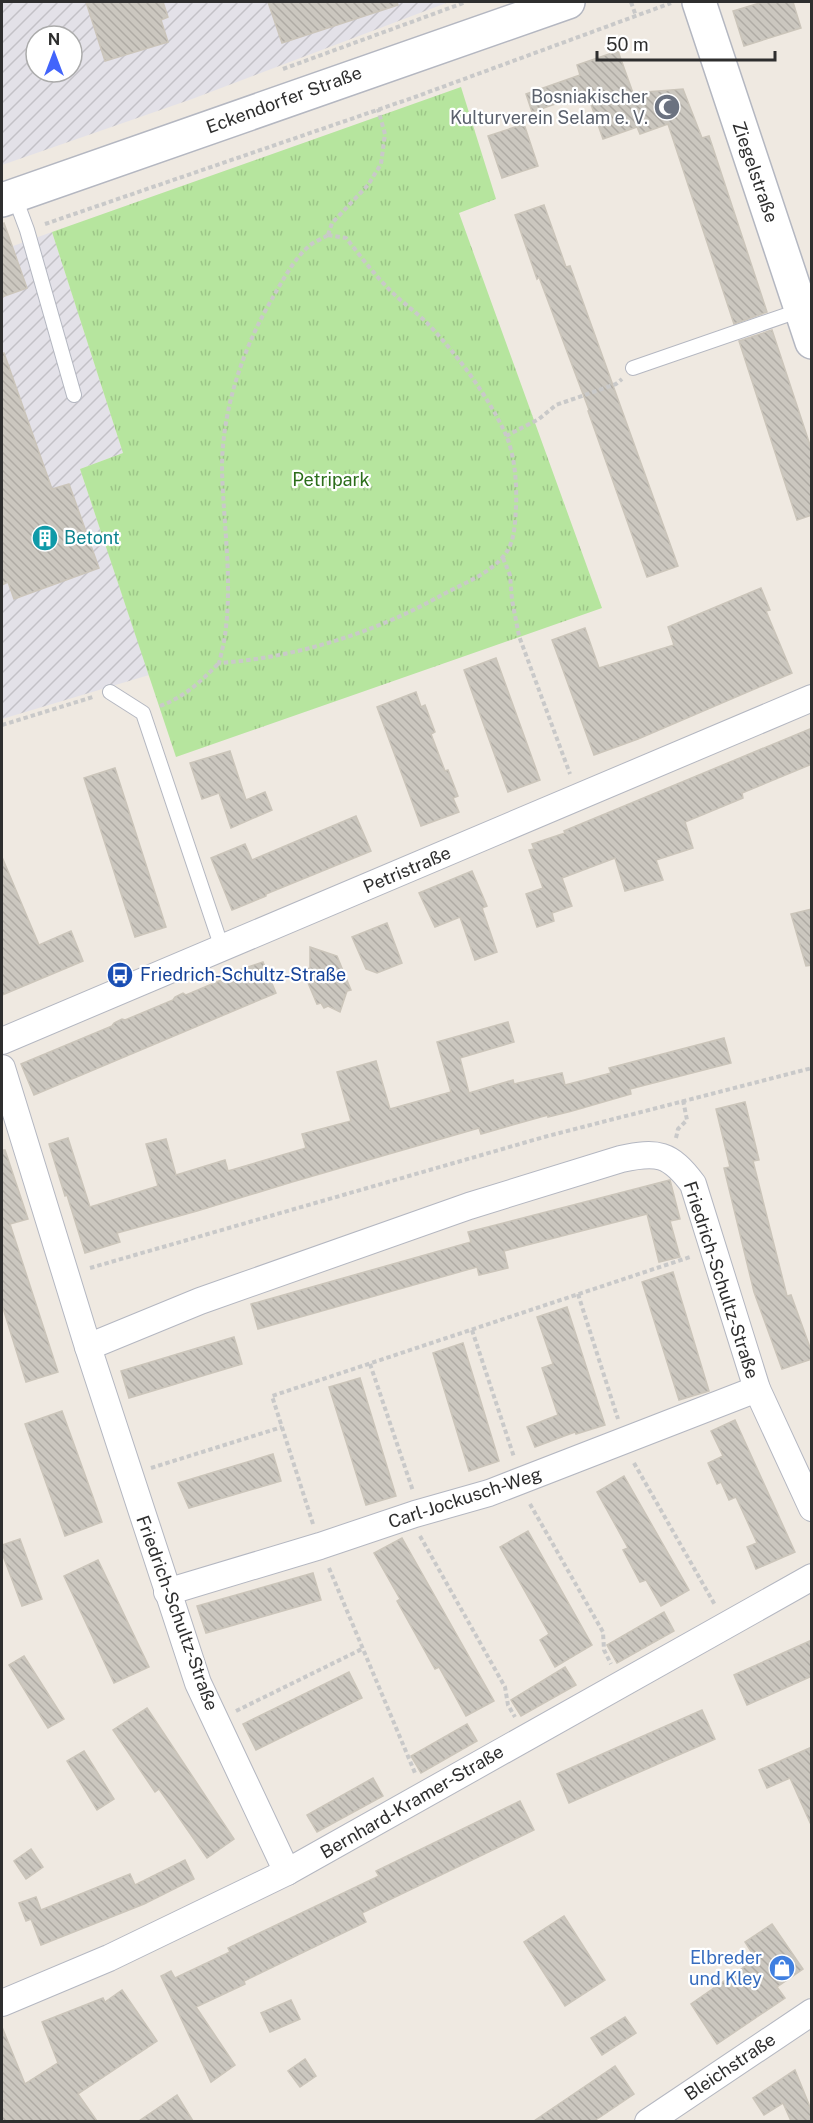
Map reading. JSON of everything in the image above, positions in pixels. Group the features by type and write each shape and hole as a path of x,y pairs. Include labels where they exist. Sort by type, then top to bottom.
{"street":[{"name":"Eckendorfer Straße","path":"8,198 568,2"},
{"name":"Ziegelstraße","path":"699,2 812,342"},
{"name":"Petristraße","path":"2,1041 812,699"},
{"name":"Friedrich-Schultz-Straße","path":"2,1068 88,1347 198,1683 287,1872"},
{"name":"Friedrich-Schultz-Straße","path":"88,1347 200,1301 469,1206 645,1154 663,1157 680,1166 693,1184 757,1389 812,1508"},
{"name":"Carl-Jockusch-Weg","path":"167,1592 489,1493 757,1389"},
{"name":"Bernhard-Kramer-Straße","path":"2,2003 109,1958 287,1872 812,1577"},
{"name":"Bleichstraße","path":"648,2121 812,2012"}],"lane":[{"path":"8,198 27,231 74,396"},
{"path":"633,368 801,310"},
{"path":"110,692 143,713 222,948"}],"path":[{"path":"631,2 636,16"},
{"path":"27,231 378,109 675,2"},
{"path":"328,235 332,223 368,185 381,164 385,134 378,109"},
{"path":"143,713 179,698 202,681 219,663 226,627 222,466 233,392 244,354 262,316 285,278 308,247 328,235 346,238 387,287 425,321 477,385 506,436 514,467 517,496 513,539 502,558 487,570 425,605 369,629 309,648 219,663"},
{"path":"506,436 539,419 556,405 616,384 633,368"},
{"path":"502,558 510,575 519,636 579,797"},
{"path":"2,725 110,692"},
{"path":"66,1275 544,1137 812,1068"},
{"path":"671,1161 678,1129 687,1120 683,1100"},
{"path":"426,1794 409,1761 320,1546 272,1396 713,1249"},
{"path":"578,1294 630,1456 726,1624"},
{"path":"472,1330 517,1464 522,1490 603,1632 604,1650 621,1683"},
{"path":"370,1364 415,1497 416,1529 506,1687 508,1705 525,1738"},
{"path":"129,1474 282,1427"},
{"path":"216,1721 362,1649"}],"shaded area":[{"path":"2,2 449,2 192,99 2,165"},
{"path":"52,232 123,453 80,469 149,675 2,719 2,250"}],"green space":[{"name":"Petripark","path":"461,87 496,199 459,213 602,608 176,757 80,469 123,453 52,232"}],"building":[{"path":"86,2 163,2 168,17 161,20 168,42 105,61"},
{"path":"268,2 397,2 398,5 282,43"},
{"path":"763,2 793,2 801,28 744,46 733,11"},
{"path":"618,51 633,93 683,89 702,138 709,136 767,312 734,324 668,124 640,134 637,127 603,139 587,93 532,112 526,94 580,75 577,65"},
{"path":"524,124 538,166 502,178 488,136"},
{"path":"544,205 566,267 570,266 678,566 647,577 589,410 539,277 537,279 515,215"},
{"path":"4,223 27,288 2,297 2,224"},
{"path":"772,330 812,451 812,515 797,520 739,341"},
{"name":"Betont","path":"2,353 4,353 52,489 69,484 99,568 14,599 8,582 2,585"},
{"path":"761,588 770,610 766,611 792,673 638,739 594,755 552,640 585,628 599,668 674,645 668,627"},
{"path":"496,658 540,780 508,792 464,670"},
{"path":"416,692 421,707 425,705 435,732 431,734 445,771 448,770 458,796 453,798 459,812 421,826 377,707"},
{"path":"812,728 812,764 742,793 743,798 685,822 693,848 656,860 663,880 625,891 615,858 562,878 572,906 552,913 554,921 537,927 526,894 543,888 529,850 534,849 532,844 565,833 564,831"},
{"path":"230,751 246,800 265,792 272,810 231,828 219,793 202,799 190,763"},
{"path":"115,768 166,927 135,937 84,778"},
{"path":"356,816 371,851 232,910 211,858 245,844 252,860"},
{"path":"2,857 39,945 71,931 83,961 2,995"},
{"path":"472,871 487,906 482,908 497,952 475,960 460,917 435,927 419,893"},
{"path":"812,909 812,965 806,966 791,914"},
{"path":"387,923 402,963 377,973 366,969 352,937"},
{"path":"310,947 337,956 351,990 347,991 340,1012 328,1006 324,1008 321,1003 317,1004 303,971 310,968"},
{"path":"263,962 276,993 34,1095 21,1064 112,1026 122,1019 125,1020 173,1000 183,993 186,995 235,974 236,971"},
{"path":"508,1022 514,1042 460,1058 469,1093 513,1080 514,1084 562,1073 565,1085 611,1073 609,1068 724,1038 731,1063 630,1089 631,1094 572,1111 548,1117 548,1115 481,1134 479,1128 117,1233 120,1242 85,1253 49,1144 68,1138 90,1207 158,1186 146,1144 166,1139 176,1175 225,1160 228,1171 306,1148 302,1134 351,1121 337,1072 376,1061 390,1109 451,1092 437,1042"},
{"path":"745,1102 759,1160 753,1161 787,1296 791,1295 812,1353 812,1359 782,1369 754,1292 724,1168 730,1167 716,1109"},
{"path":"2,1150 5,1150 28,1219 10,1224 58,1372 26,1382 2,1305"},
{"path":"670,1180 680,1219 670,1221 680,1257 659,1262 647,1214 504,1251 508,1268 479,1275 477,1267 258,1329 251,1304 471,1242 468,1232"},
{"path":"673,1272 709,1391 679,1400 642,1282"},
{"path":"567,1307 605,1425 576,1434 575,1432 535,1447 527,1427 558,1415 542,1368 553,1364 537,1317"},
{"path":"234,1337 242,1364 129,1398 121,1371"},
{"path":"463,1343 499,1461 469,1471 433,1353"},
{"path":"360,1378 396,1496 366,1505 329,1387"},
{"path":"62,1411 102,1522 65,1536 25,1424"},
{"path":"735,1420 795,1552 756,1569 747,1547 757,1543 736,1497 729,1500 721,1482 717,1484 708,1463 723,1456 711,1431"},
{"path":"273,1454 281,1481 189,1508 178,1483"},
{"path":"624,1476 689,1590 661,1606 646,1580 640,1582 623,1550 628,1548 597,1492"},
{"path":"528,1531 592,1645 555,1667 540,1640 549,1634 500,1547"},
{"path":"402,1538 494,1701 466,1716 439,1667 435,1669 397,1601 400,1599 374,1553"},
{"path":"20,1539 42,1599 22,1606 2,1553 2,1545"},
{"path":"98,1560 149,1667 114,1683 64,1576"},
{"path":"313,1573 321,1600 206,1633 197,1606"},
{"path":"664,1612 674,1631 617,1663 607,1645"},
{"path":"812,1640 812,1676 747,1705 734,1675"},
{"path":"24,1656 64,1719 48,1728 9,1665"},
{"path":"565,1667 576,1685 521,1716 511,1700"},
{"path":"349,1672 362,1698 256,1750 243,1724"},
{"path":"147,1708 234,1839 207,1858 159,1789 155,1792 113,1730"},
{"path":"702,1710 715,1739 569,1803 557,1774"},
{"path":"467,1724 477,1741 421,1773 411,1756"},
{"path":"812,1747 812,1827 790,1778 767,1788 759,1770"},
{"path":"84,1751 114,1799 97,1810 67,1761"},
{"path":"373,1778 383,1796 317,1832 307,1815"},
{"path":"520,1801 534,1830 362,1913 366,1922 196,2007 235,2065 211,2082 161,1976 171,1971 175,1978 230,1952 228,1948 379,1876 376,1871"},
{"path":"31,1849 43,1867 26,1879 14,1861"},
{"path":"185,1860 194,1879 144,1904 41,1945 31,1919 26,1921 19,1903 36,1897 41,1910 130,1874 135,1885"},
{"path":"564,1916 605,1980 565,2006 524,1942"},
{"path":"772,1924 803,1969 777,1987 785,1998 717,2044 691,2004 744,1967 740,1962 752,1953 745,1942"},
{"path":"122,1990 157,2041 78,2094 97,2121 2,2121 2,2027 25,2084 58,2063 42,2022 103,1998 105,2002"},
{"path":"291,2000 300,2019 270,2032 261,2013"},
{"path":"625,2017 636,2033 602,2055 591,2038"},
{"path":"305,2059 316,2076 300,2087 288,2071"},
{"path":"615,2066 634,2094 594,2121 534,2121"},
{"path":"795,2070 812,2112 812,2121 791,2121 783,2103 764,2115 753,2098"},
{"path":"177,2095 193,2121 139,2121"}],"place":[{"name":"Bosniakischer Kulturverein Selam e. V.","path":"667,107"},
{"name":"Betont","path":"45,538"},
{"name":"Friedrich-Schultz-Straße","path":"120,975"},
{"name":"Elbreder und Kley","path":"782,1968"}]}
